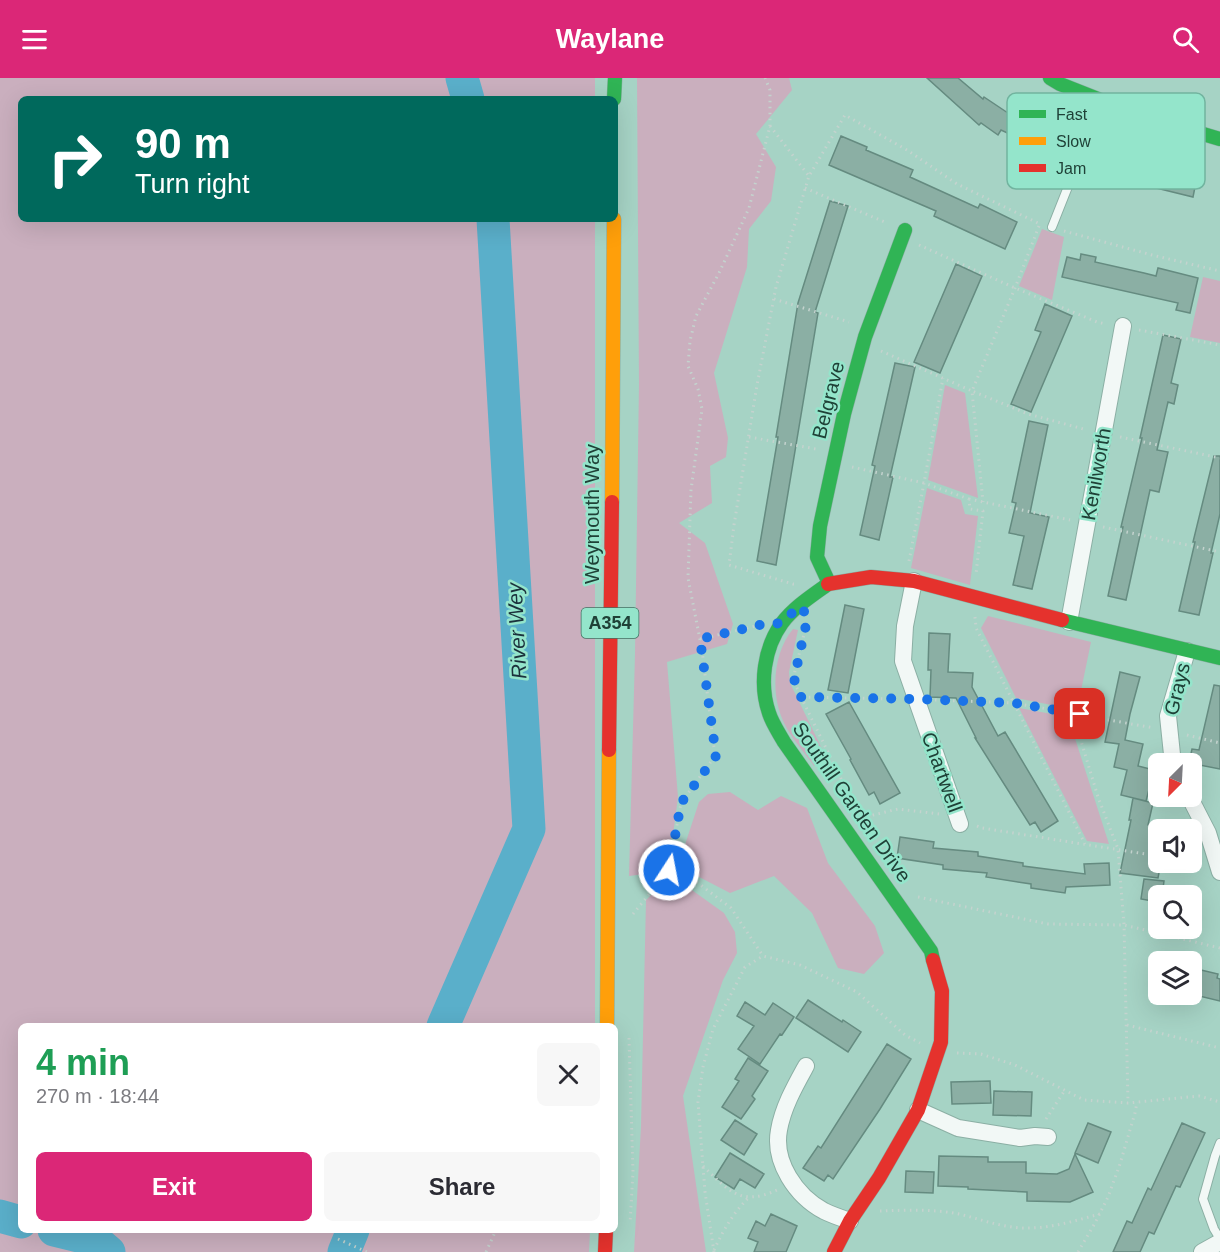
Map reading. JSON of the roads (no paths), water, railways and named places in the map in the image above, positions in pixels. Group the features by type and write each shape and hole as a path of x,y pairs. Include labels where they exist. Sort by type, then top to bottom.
{"main road":[{"path":"614,96 615,78"},
{"path":"1050,78 1084,93"},
{"path":"1205,135 1220,139"},
{"name":"Weymouth Way","path":"607,1023 614,222"},
{"name":"Belgrave","path":"829,583 818,557 820,526 843,414 868,327 905,230"},
{"name":"Southill Garden Drive","path":"834,1252 850,1221 918,1110 940,1041 942,991 932,951 784,742 769,713 763,680 769,648 782,623 799,606 829,583 871,577 910,581 1220,658"},
{"path":"605,1252 606,1233"}],"street":[{"name":"Kenilworth","path":"1069,622 1123,326"},
{"name":"Chartwell","path":"910,581 903,661 959,820"},
{"name":"Grays","path":"1172,753 1168,716 1187,651"},
{"path":"1195,807 1208,833 1220,872"},
{"path":"806,1066 790,1097 779,1130 778,1144 785,1171 799,1191 823,1210 850,1221"},
{"path":"918,1110 958,1128 1020,1138 1042,1136"},
{"path":"1202,1252 1220,1241"}],"lane":[{"path":"1052,227 1067,189"},
{"path":"1220,1143 1203,1199 1220,1241"}],"waterway":[{"name":"River Wey","path":"462,78 467,96"},
{"name":"River Wey","path":"444,1023 529,829 493,222"},
{"name":"River Wey","path":"0,1216 18,1221"},
{"name":"River Wey","path":"66,1233 95,1240 109,1252"},
{"name":"River Wey","path":"344,1252 352,1233"}]}
